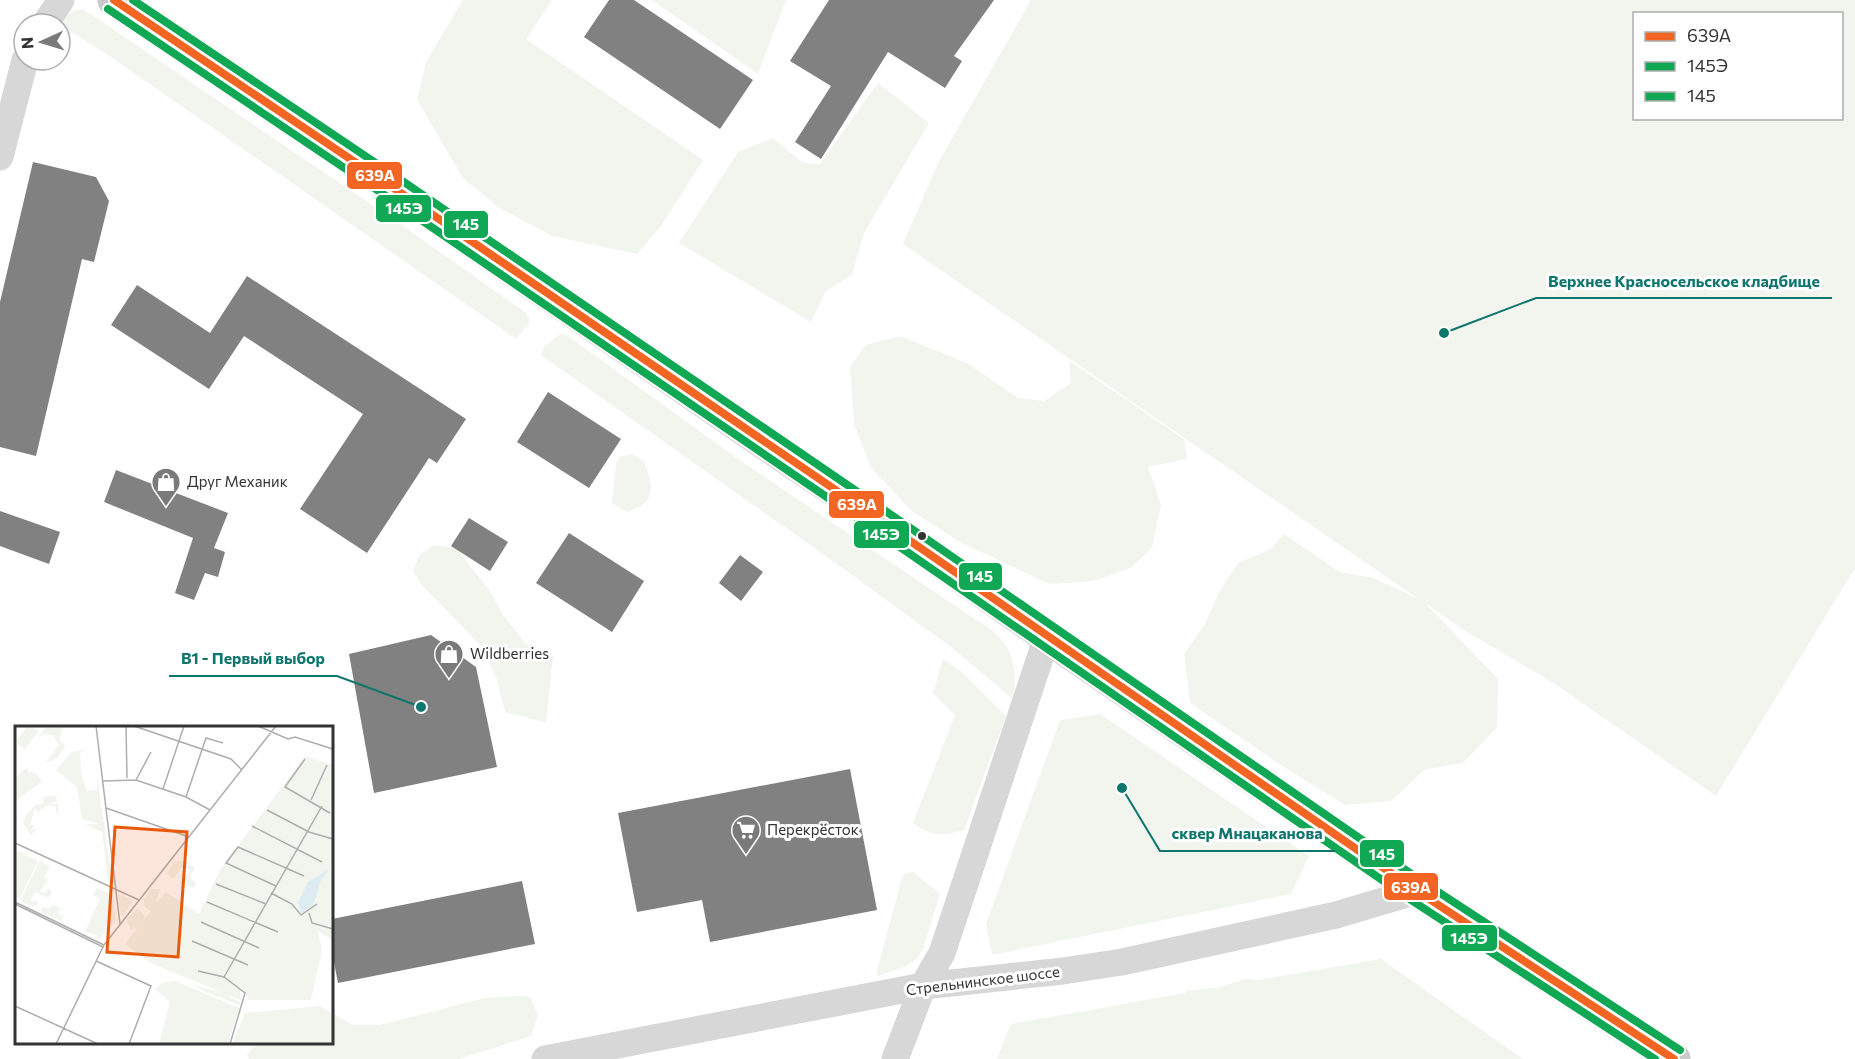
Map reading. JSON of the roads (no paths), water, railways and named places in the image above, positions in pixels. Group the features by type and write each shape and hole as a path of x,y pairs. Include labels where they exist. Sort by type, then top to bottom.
{"main road":[{"path":"114,0 919,547 1417,891 1674,1059"}],"street":[{"path":"0,157 22,72"},
{"path":"895,1059 923,986 942,953 1047,637"},
{"name":"Стрельнинское шоссе","path":"545,1059 923,986 1064,971 1122,962 1336,915 1417,891"}],"place":[{"name":"Верхнее Красносельское кладбище","path":"1444,333"},
{"name":"Друг Механик","path":"166,508"},
{"name":"Wildberries","path":"449,680"},
{"name":"В1 - Первый выбор","path":"421,707"},
{"name":"сквер Мнацаканова","path":"1122,788"},
{"name":"Перекрёсток","path":"746,856"}]}
